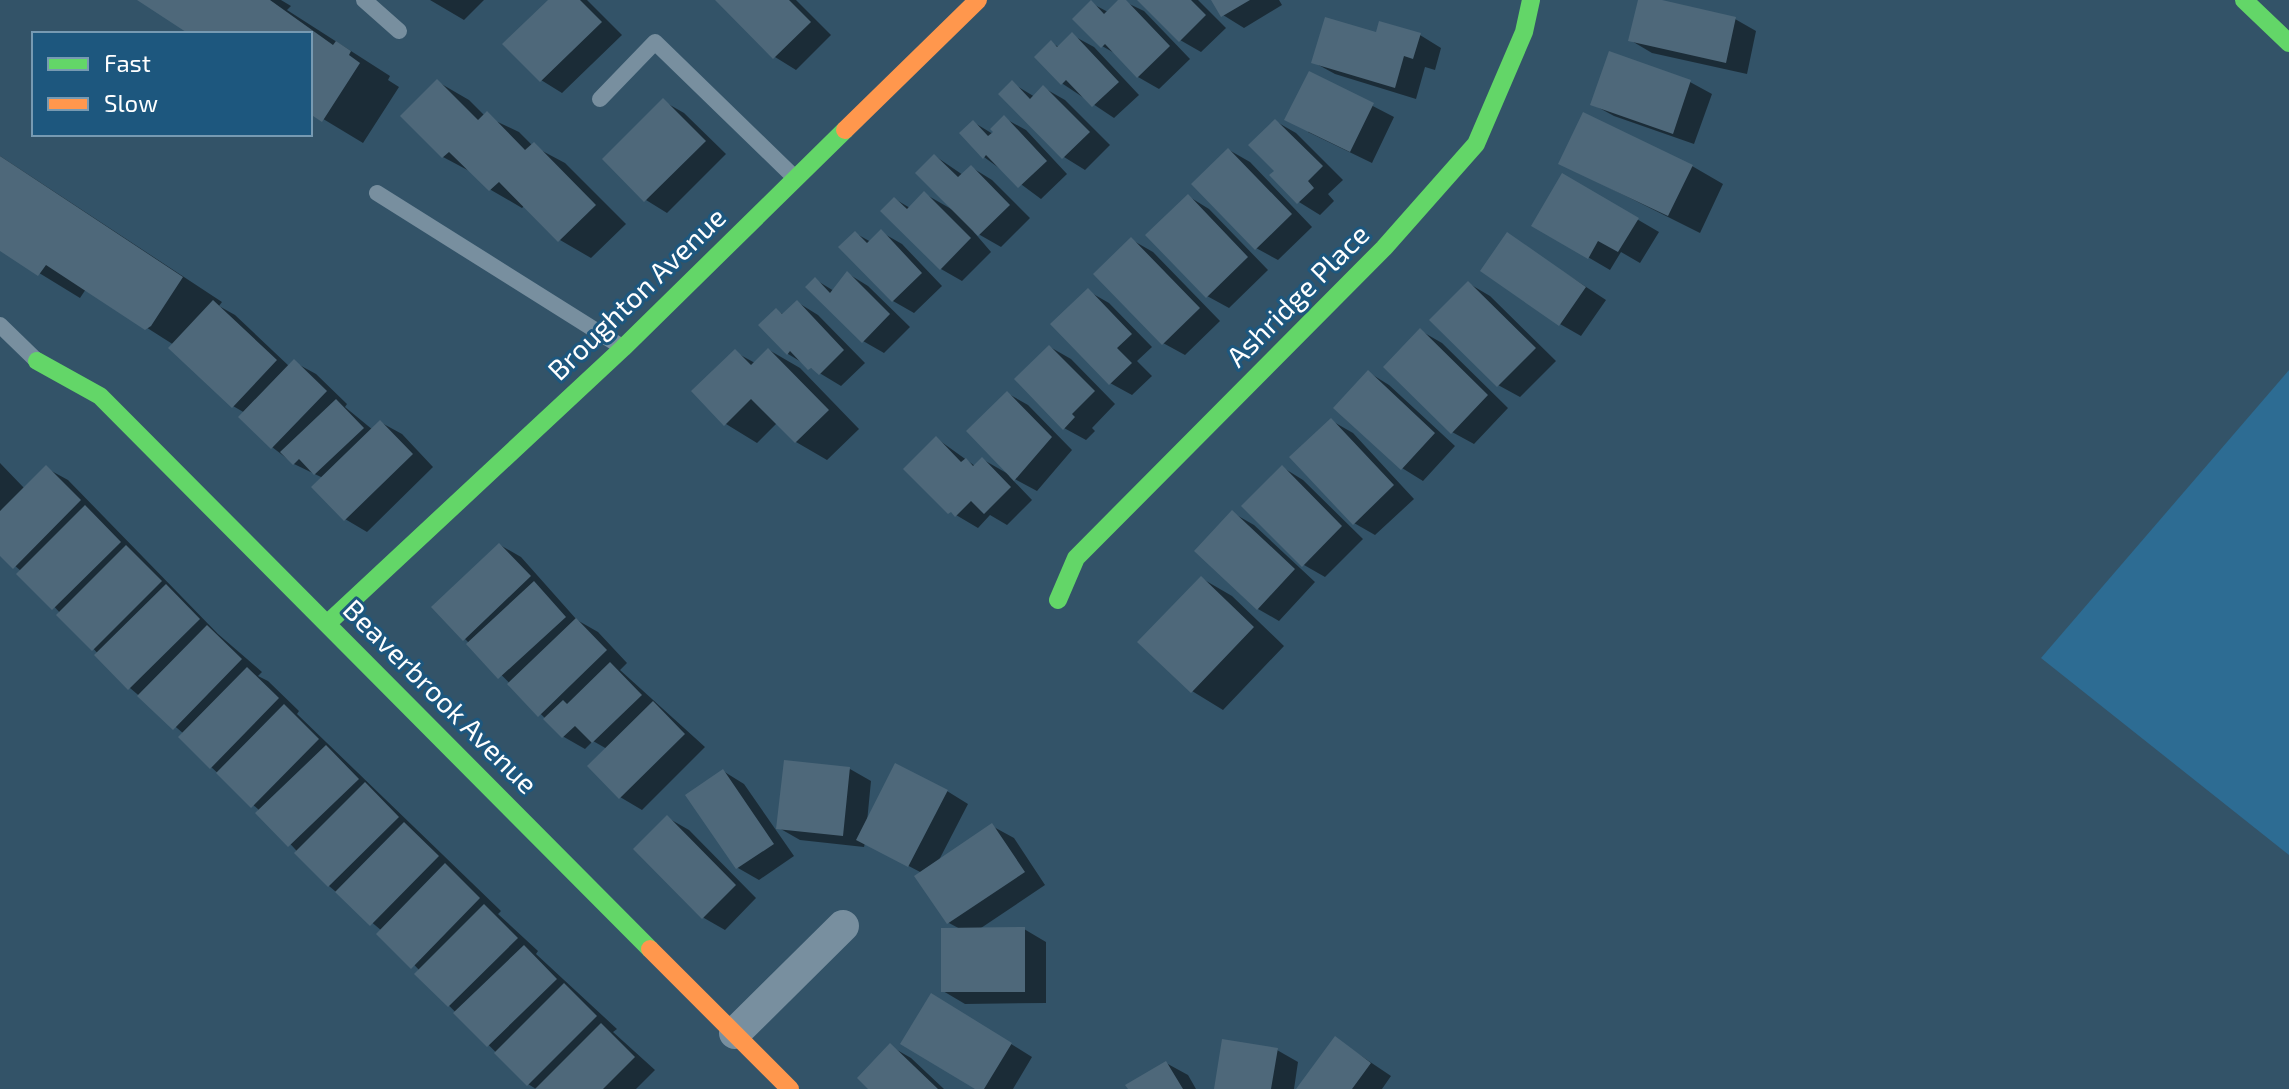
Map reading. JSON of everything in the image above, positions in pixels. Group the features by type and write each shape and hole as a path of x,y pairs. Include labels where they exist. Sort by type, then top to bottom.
{"street":[{"name":"Ashridge Place","path":"1058,600 1076,558 1384,248 1476,144 1524,32 1531,0"},
{"path":"2244,0 2289,43"},
{"name":"Broughton Avenue","path":"329,622 623,348 964,5"},
{"name":"Beaverbrook Avenue","path":"37,361 100,396 329,622 790,1089"},
{"path":"735,1033 843,926"}],"lane":[{"path":"364,0 399,31"},
{"path":"600,99 655,42 794,177"},
{"path":"377,193 623,348"},
{"path":"0,325 37,361"}],"shaded area":[{"path":"2289,370 2289,855 2041,658"}],"building":[{"path":"137,0 270,0 333,45 336,41 351,51 349,55 360,63 322,122 312,115 312,32 186,32"},
{"path":"548,0 580,0 602,22 540,82 502,44"},
{"path":"715,0 789,0 811,22 773,59"},
{"path":"1091,0 1104,14 1118,0 1126,0 1170,46 1137,78 1105,44 1101,48 1072,19"},
{"path":"1137,0 1191,0 1206,15 1179,42"},
{"path":"1211,0 1250,0 1221,17"},
{"path":"1638,0 1662,0 1736,17 1726,63 1628,41"},
{"path":"1325,17 1376,32 1379,21 1421,33 1413,59 1404,56 1395,88 1311,63"},
{"path":"1072,32 1119,82 1092,107 1066,80 1061,85 1034,57 1051,40 1057,47"},
{"path":"1609,51 1691,80 1673,134 1590,105"},
{"path":"1309,71 1374,103 1350,152 1284,120"},
{"path":"437,79 478,120 487,111 525,150 534,142 596,205 558,242 499,182 489,191 449,152 442,158 400,116"},
{"path":"1012,80 1030,99 1043,85 1090,132 1062,159 998,94"},
{"path":"663,98 706,141 644,202 602,159"},
{"path":"1583,112 1693,165 1668,216 1558,164"},
{"path":"1004,115 1047,161 1018,188 986,155 983,159 959,133 973,120 988,136 993,132 990,129"},
{"path":"1275,119 1323,166 1308,181 1314,188 1297,204 1269,175 1274,171 1248,145"},
{"path":"1228,148 1292,214 1255,250 1191,184"},
{"path":"934,154 958,177 971,165 1010,205 978,236 915,173"},
{"path":"0,156 183,277 151,326 145,330 46,265 38,276 0,251"},
{"path":"1562,173 1639,218 1618,252 1598,241 1588,259 1531,226"},
{"path":"924,191 971,238 940,270 880,211 894,197 907,209"},
{"path":"1188,194 1248,257 1206,298 1145,235"},
{"path":"881,229 922,273 892,302 838,247 855,231 867,243"},
{"path":"1507,232 1586,287 1559,326 1480,271"},
{"path":"1131,237 1200,308 1162,345 1093,274"},
{"path":"847,271 890,314 862,343 805,287 815,277 830,293"},
{"path":"1468,281 1536,348 1497,387 1429,320"},
{"path":"1088,288 1132,334 1117,348 1132,363 1109,385 1050,324"},
{"path":"213,300 277,360 232,408 168,348"},
{"path":"797,300 844,350 819,375 811,368 808,370 790,351 787,355 758,325 776,308 782,314"},
{"path":"1420,328 1488,395 1451,434 1383,367"},
{"path":"1049,345 1095,391 1072,414 1075,417 1063,430 1014,379"},
{"path":"768,348 829,410 795,443 751,399 724,426 691,391 735,349 751,365"},
{"path":"294,359 327,391 271,449 238,417"},
{"path":"1368,370 1435,433 1401,470 1333,408"},
{"path":"1007,391 1052,437 1014,481 966,431"},
{"path":"336,399 364,428 314,475 299,459 293,465 280,452"},
{"path":"1331,418 1394,485 1353,525 1289,457"},
{"path":"380,420 413,454 344,521 311,487"},
{"path":"936,436 961,462 966,458 973,466 982,457 1011,487 984,514 971,501 955,517 951,512 948,514 903,469"},
{"path":"46,465 81,500 13,569 0,556 0,511"},
{"path":"1282,465 1342,526 1302,567 1241,506"},
{"path":"85,505 121,542 52,610 16,574"},
{"path":"1232,510 1295,569 1257,610 1194,551"},
{"path":"499,543 531,576 463,641 431,607"},
{"path":"126,545 162,581 92,651 56,615"},
{"path":"1201,576 1254,627 1191,693 1137,642"},
{"path":"534,581 566,617 498,679 466,644"},
{"path":"166,584 200,619 128,690 94,655"},
{"path":"576,618 607,650 538,717 507,684"},
{"path":"207,625 242,659 173,730 137,696"},
{"path":"610,662 642,695 592,743 575,726 562,738 543,719 563,700 567,704"},
{"path":"247,667 279,698 210,769 178,737"},
{"path":"653,701 685,734 619,799 587,766"},
{"path":"284,704 319,739 251,808 216,773"},
{"path":"326,745 359,779 288,847 255,813"},
{"path":"784,760 850,767 843,836 776,829"},
{"path":"895,763 948,790 908,867 856,840"},
{"path":"723,769 774,844 736,869 685,795"},
{"path":"365,782 399,817 328,887 294,853"},
{"path":"667,815 736,885 702,919 633,849"},
{"path":"404,822 439,856 370,926 335,892"},
{"path":"992,823 1025,872 947,924 914,876"},
{"path":"445,863 480,898 411,969 376,934"},
{"path":"484,904 518,938 448,1007 414,974"},
{"path":"1025,927 1025,992 941,992 941,928"},
{"path":"524,945 557,979 487,1047 453,1013"},
{"path":"564,983 597,1016 527,1086 494,1053"},
{"path":"931,993 1012,1043 984,1089 975,1089 900,1044"},
{"path":"601,1023 635,1057 603,1089 535,1089"},
{"path":"1335,1036 1371,1063 1352,1089 1296,1089"},
{"path":"1222,1039 1278,1048 1271,1089 1214,1089"},
{"path":"890,1043 938,1089 868,1089 857,1078"},
{"path":"1166,1061 1183,1089 1128,1089 1125,1085"}],"traffic: fast":[{"path":"1058,600 1076,558 1384,248 1476,144 1524,32 1531,0"},
{"path":"2244,0 2289,43"},
{"path":"329,622 623,348 845,130"},
{"path":"37,361 100,396 650,949"}],"traffic: slow":[{"path":"845,130 978,0"},
{"path":"650,949 790,1089"}]}
